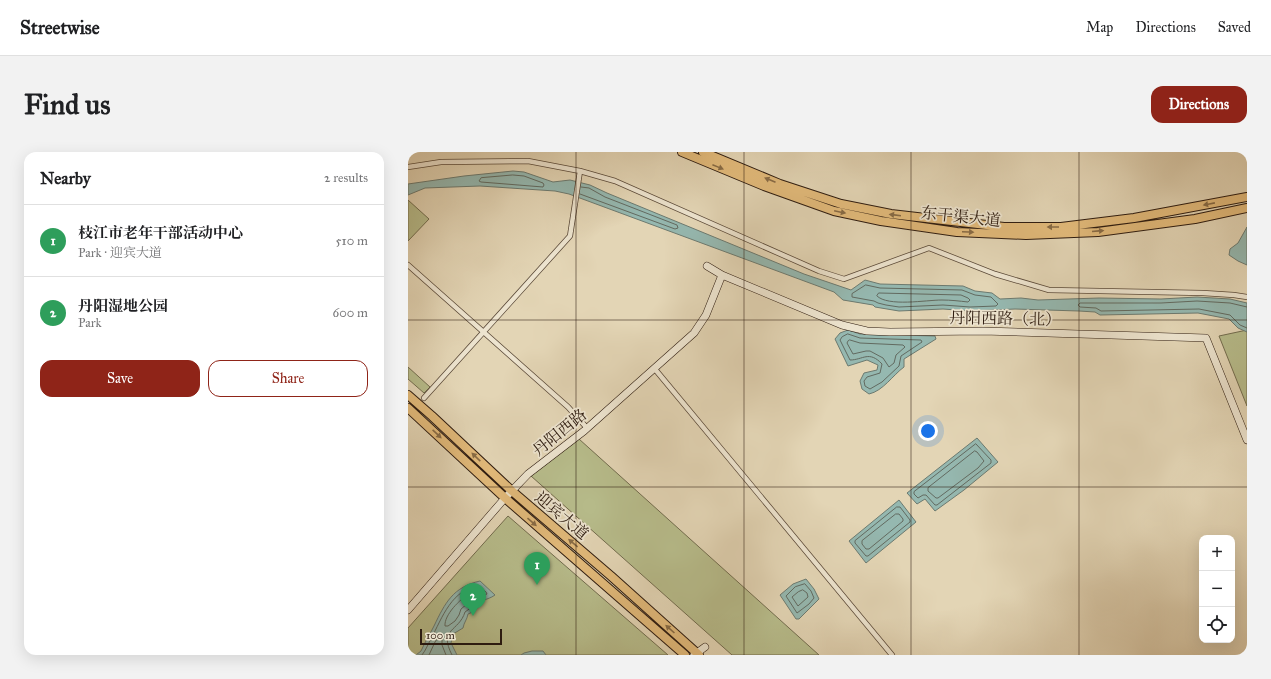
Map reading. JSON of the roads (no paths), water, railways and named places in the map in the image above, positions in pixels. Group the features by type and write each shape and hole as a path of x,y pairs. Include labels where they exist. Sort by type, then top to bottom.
{"main road":[{"name":"东干渠大道","path":"682,152 764,186 834,211 881,221 957,232 1026,235 1098,232 1195,219 1247,208"},
{"name":"东干渠大道","path":"703,152 780,184 841,204 891,214 1004,226 1061,227 1134,218 1247,197"},
{"name":"迎宾大道","path":"408,395 512,491 611,576 697,654"},
{"name":"迎宾大道","path":"408,408 505,498 685,655"}],"street":[{"path":"408,167 441,162 528,161 580,171 616,182 819,270 844,279 929,248 995,274 1049,290 1203,293 1234,295 1247,298"},
{"path":"424,398 570,236 580,171"},
{"path":"408,265 568,408 587,428"},
{"name":"丹阳西路（北）","path":"707,266 722,275 842,325 867,331 983,331 1206,338 1247,440"},
{"name":"丹阳西路","path":"408,610 505,498 528,474 587,428 694,333 706,315 722,275"},
{"path":"654,368 892,655"},
{"path":"697,654 705,647"}],"water":[{"path":"513,171 524,172 553,182 570,180 590,185 804,274 851,290 865,280 880,284 963,286 975,291 992,293 1000,299 1161,299 1197,297 1230,299 1247,303 1247,332 1238,328 1229,319 1198,313 1100,315 1095,312 1015,309 970,311 943,309 899,311 843,300 834,292 569,194 555,191 480,186 425,188 408,195 408,184"},
{"path":"1247,227 1247,265 1229,255 1230,249 1238,243"},
{"path":"848,330 860,334 935,336 936,339 904,359 904,367 879,390 869,394 862,389 860,381 864,373 877,370 878,365 867,360 848,366 835,339 840,333"},
{"path":"977,438 998,462 964,490 935,511 925,499 917,504 907,493"},
{"path":"899,500 916,522 866,563 849,541"},
{"path":"806,579 814,589 819,599 799,619 796,619 780,595 793,584"},
{"path":"480,581 495,595 481,602 475,611 468,614 463,628 453,634 451,643 457,655 416,655 421,651 442,610 451,597 463,587"},
{"path":"532,651 543,651 546,655 521,655"}],"place":[{"name":"枝江市老年干部活动中心","path":"537,585"},
{"name":"丹阳湿地公园","path":"473,616"}]}
